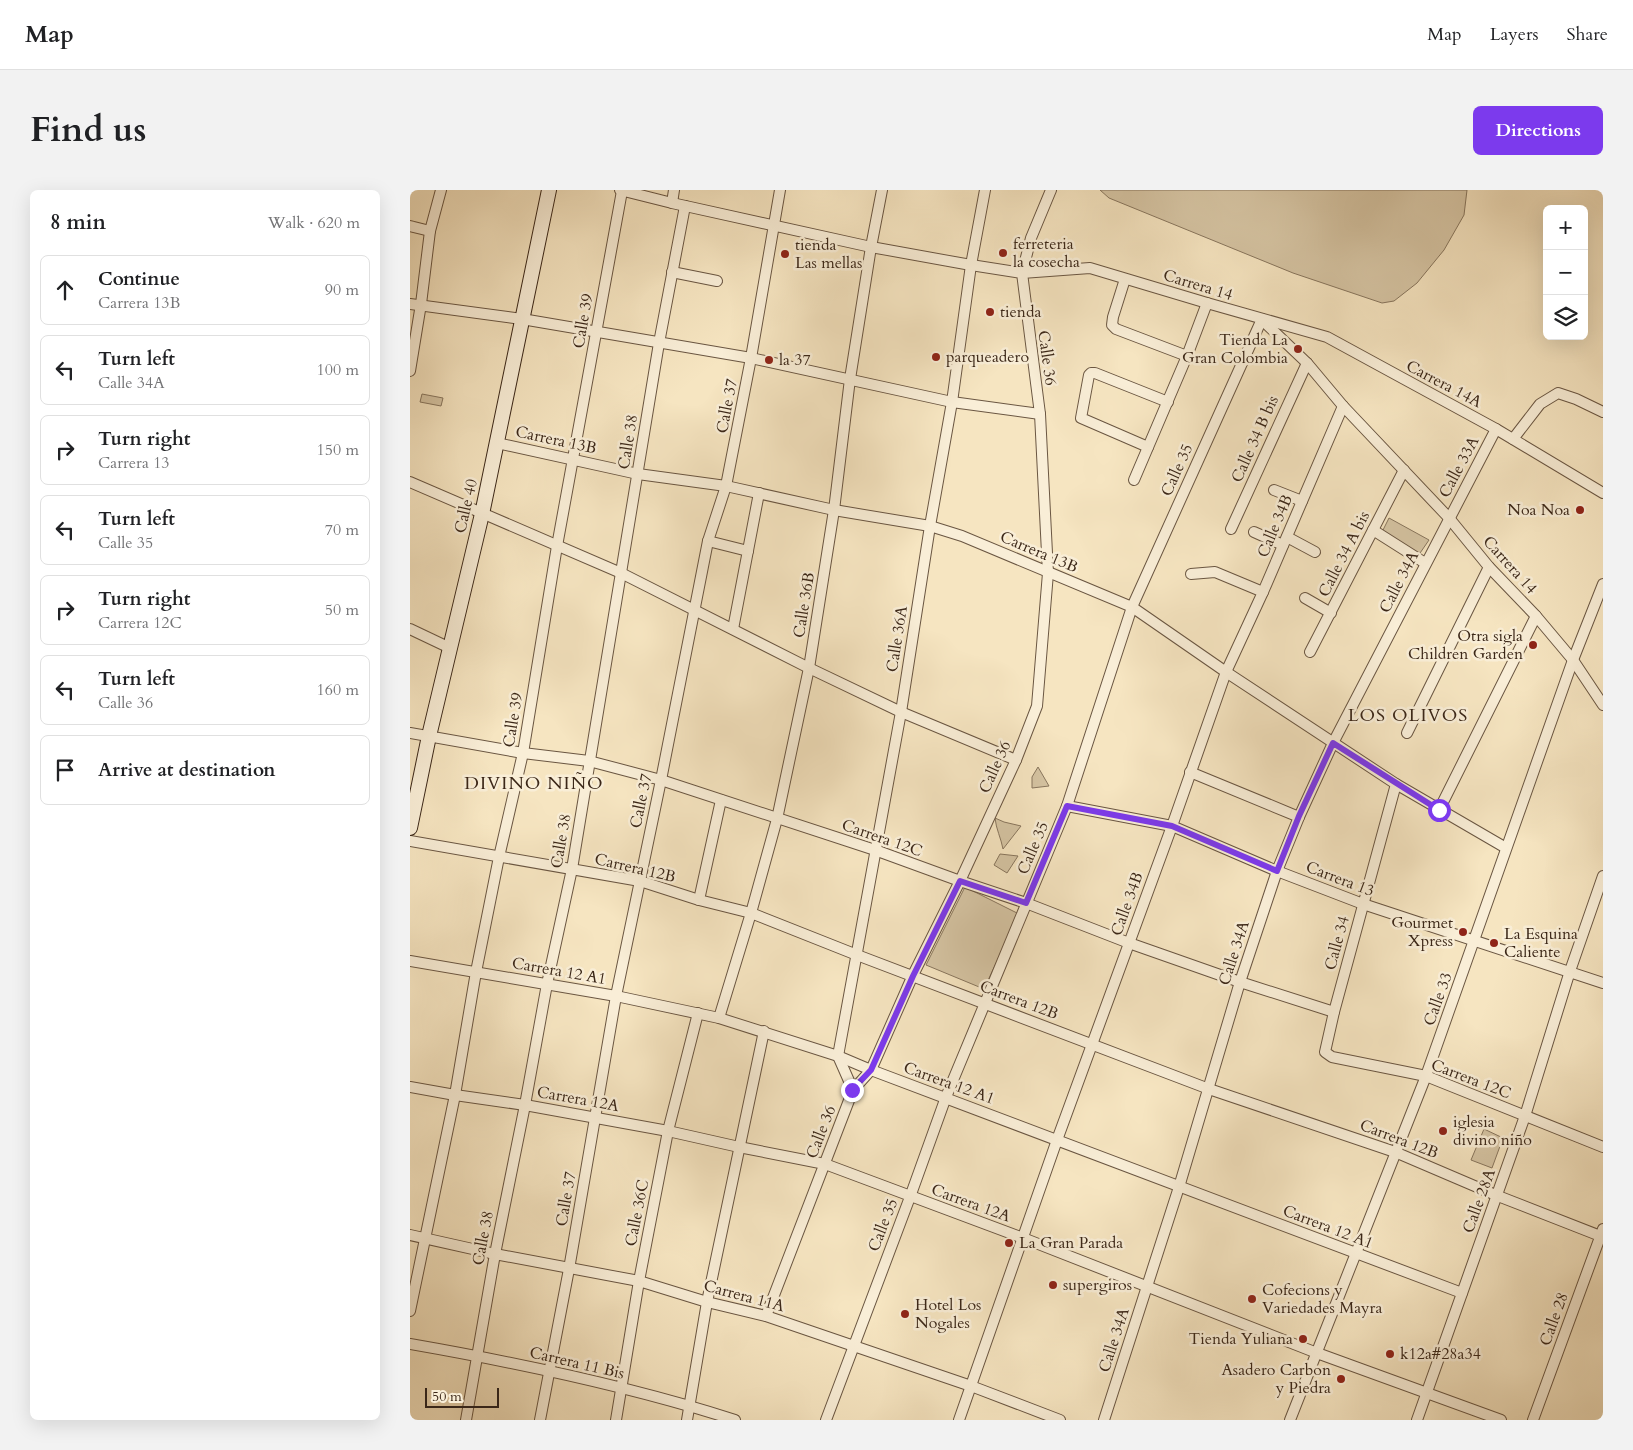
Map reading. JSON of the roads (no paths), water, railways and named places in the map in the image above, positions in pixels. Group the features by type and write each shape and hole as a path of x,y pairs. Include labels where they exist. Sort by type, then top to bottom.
{"street":[{"path":"410,371 415,304 430,231 441,190"},
{"name":"Calle 40","path":"410,828 429,736 482,514 549,190"},
{"name":"Carrera 14","path":"621,190 672,204 773,226 871,247 971,265 1022,273 1090,268 1262,319 1307,363 1343,406 1449,518 1489,567 1536,616 1573,660 1603,705"},
{"name":"Calle 39","path":"410,1311 455,1095 476,972 523,752 572,459 597,332 621,190"},
{"path":"672,204 674,190"},
{"name":"Calle 37","path":"540,1420 569,1269 616,996 708,541 726,486 751,358 780,190"},
{"name":"Calle 36B","path":"719,1018 777,819 809,668 834,510 850,379 882,190"},
{"name":"Calle 36A","path":"838,1056 901,712 930,526 952,402 971,265 985,190"},
{"name":"Calle 36","path":"766,1316 852,1090 871,1070 913,976 960,881 1016,760 1037,706 1048,573 1040,414 1022,273 1031,238 1051,190"},
{"name":"Calle 38","path":"466,1420 495,1254 526,1105 546,984 572,869 659,343 685,206"},
{"path":"410,226 430,231"},
{"path":"672,272 717,281"},
{"path":"1126,279 1112,325 1116,329 1187,356"},
{"path":"1134,480 1187,356 1207,303"},
{"path":"415,304 522,319 751,358 952,402 1040,414"},
{"name":"Carrera 14A","path":"1262,319 1327,337 1496,429 1603,493"},
{"name":"Calle 35","path":"826,1420 946,1098 1067,806 1132,608 1262,319"},
{"name":"Calle 34 B bis","path":"1231,529 1307,363"},
{"path":"1148,447 1081,418 1089,375 1095,373 1168,402"},
{"path":"1513,439 1540,404 1558,393 1603,412"},
{"name":"Calle 34B","path":"959,1420 1091,1044 1172,826 1226,672 1263,592 1343,406"},
{"name":"Calle 33A","path":"1449,518 1496,429"},
{"name":"Carrera 13B","path":"497,443 638,474 726,486 834,510 930,526 962,536 1132,608 1396,784 1506,848"},
{"name":"Calle 34 A bis","path":"1310,652 1404,470"},
{"path":"410,482 620,573 901,712 1016,760"},
{"path":"1274,490 1302,501"},
{"path":"733,629 759,493"},
{"name":"Calle 34A","path":"1104,1420 1179,1187 1240,982 1277,871 1299,816 1333,743 1449,518"},
{"path":"1373,530 1425,563"},
{"path":"1254,532 1315,552"},
{"path":"708,541 748,551"},
{"path":"1407,733 1489,567"},
{"path":"1191,574 1215,572 1263,592"},
{"name":"Calle 33","path":"1290,1420 1426,1076 1573,660 1603,584"},
{"path":"1305,598 1331,612"},
{"path":"1439,810 1536,616"},
{"path":"410,629 450,648"},
{"name":"Carrera 12C","path":"410,733 589,761 661,780 875,850 1026,903 1129,943 1240,982 1334,1012"},
{"path":"1190,772 1299,816"},
{"name":"Calle 34","path":"1325,1052 1334,1012 1396,784"},
{"path":"699,900 721,800"},
{"name":"Carrera 13","path":"1067,806 1172,826 1277,871 1363,904 1603,983"},
{"name":"Carrera 12B","path":"410,841 640,881 699,900 751,913 1209,1088 1395,1152 1498,1196 1602,1234"},
{"name":"Calle 28A","path":"1417,1420 1498,1196 1570,971 1603,876"},
{"name":"Carrera 12 A1","path":"410,961 616,996 719,1018 764,1031 838,1056 1462,1293"},
{"name":"Calle 36C","path":"616,1420 639,1282 668,1131 698,1014"},
{"path":"687,1420 707,1302 764,1031"},
{"name":"Carrera 12C","path":"1325,1052 1332,1057 1426,1076 1603,1147"},
{"path":"838,1056 852,1090"},
{"name":"Carrera 12A","path":"410,1086 596,1117 825,1164 1023,1238 1317,1353 1501,1420"},
{"name":"Calle 28","path":"1533,1420 1602,1234"},
{"name":"Carrera 11A","path":"410,1235 495,1254 639,1282 707,1302 766,1316 971,1386 1060,1420"},
{"name":"Carrera 11 Bis","path":"410,1344 477,1356 622,1388 730,1419"}],"place":[{"name":"ferreteria la cosecha","path":"1003,253"},
{"name":"tienda Las mellas","path":"785,254"},
{"name":"tienda","path":"990,312"},
{"name":"Tienda La Gran Colombia","path":"1298,349"},
{"name":"parqueadero","path":"936,357"},
{"name":"la 37","path":"769,360"},
{"name":"Noa Noa","path":"1580,510"},
{"name":"Otra sigla Children Garden","path":"1533,645"},
{"name":"Gourmet Xpress","path":"1463,932"},
{"name":"La Esquina Caliente","path":"1494,943"},
{"name":"iglesia divino niño","path":"1443,1131"},
{"name":"La Gran Parada","path":"1009,1243"},
{"name":"supergiros","path":"1053,1285"},
{"name":"Cofecions y Variedades Mayra","path":"1252,1299"},
{"name":"Hotel Los Nogales","path":"905,1314"},
{"name":"Tienda Yuliana","path":"1303,1339"},
{"name":"k12a#28a34","path":"1390,1354"},
{"name":"Asadero Carbon y Piedra","path":"1341,1379"}],"district":[{"name":"LOS OLIVOS","path":"1408,715"},
{"name":"DIVINO NIÑO","path":"534,783"}]}
